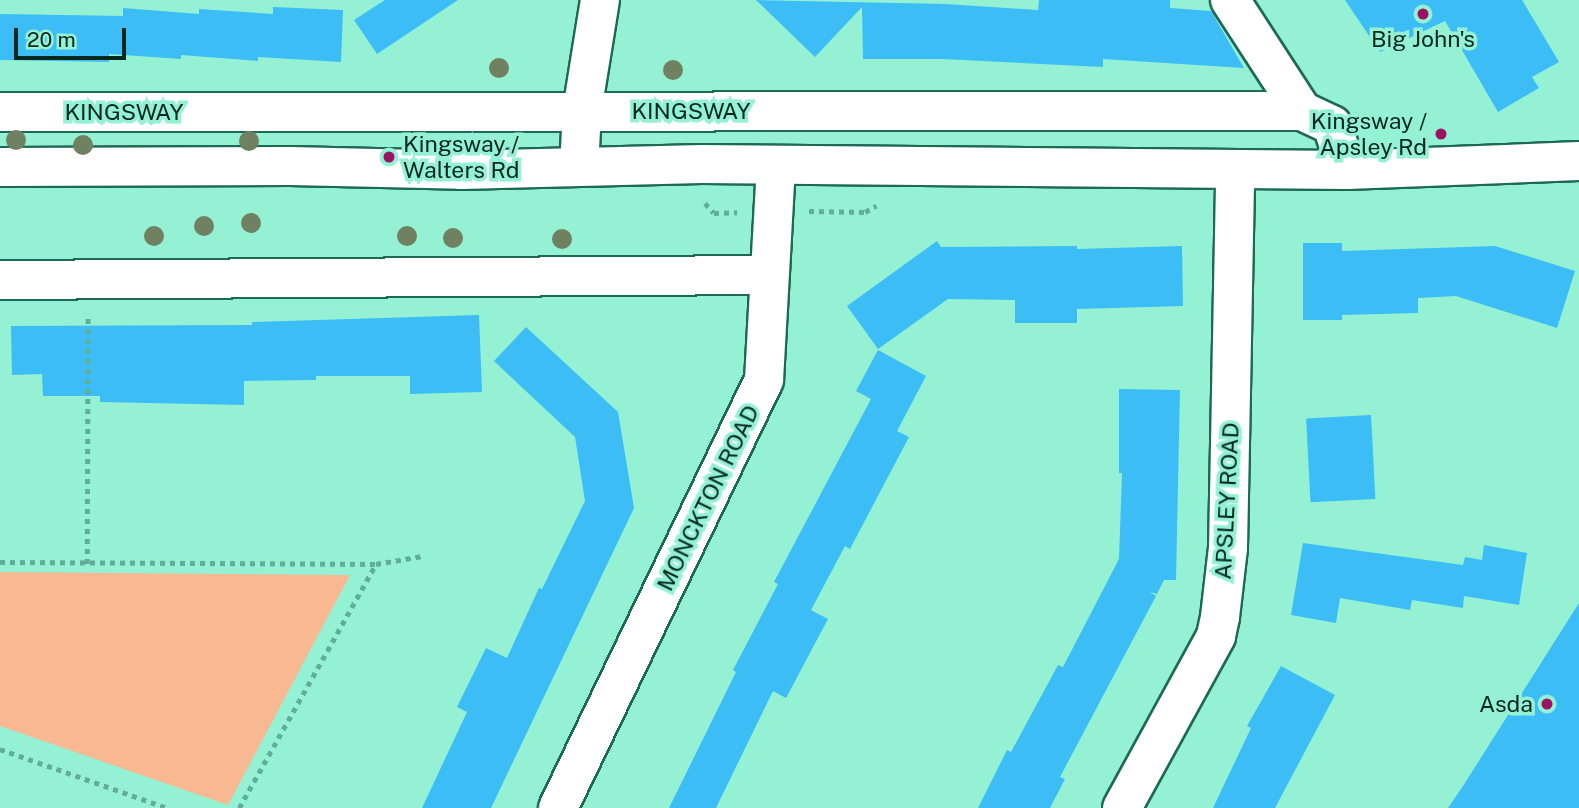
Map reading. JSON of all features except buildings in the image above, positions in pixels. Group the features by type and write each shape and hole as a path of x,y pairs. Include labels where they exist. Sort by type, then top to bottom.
{"street":[{"path":"579,167 582,111 600,0"},
{"path":"1230,0 1302,111"},
{"name":"KINGSWAY","path":"0,112 1302,111 1332,125 1347,170"},
{"path":"0,166 290,166 437,170 702,164 776,167 1347,170 1579,161"},
{"name":"MONCKTON ROAD","path":"558,808 764,380 768,275 776,211 776,167"},
{"name":"APSLEY ROAD","path":"1122,808 1216,636 1220,617 1228,548 1235,170"},
{"path":"0,280 768,275"}],"path":[{"path":"703,201 714,213 748,211"},
{"path":"87,564 89,280"},
{"path":"0,562 376,564 422,556"},
{"path":"239,808 376,564"},
{"path":"0,749 168,808"}],"shaded area":[{"path":"0,572 350,575 228,805 0,726"}],"place":[{"name":"Big John's","path":"1423,14"},
{"name":"Kingsway / Apsley Rd","path":"1441,134"},
{"name":"Kingsway / Walters Rd","path":"389,157"},
{"name":"Asda","path":"1547,704"}]}
